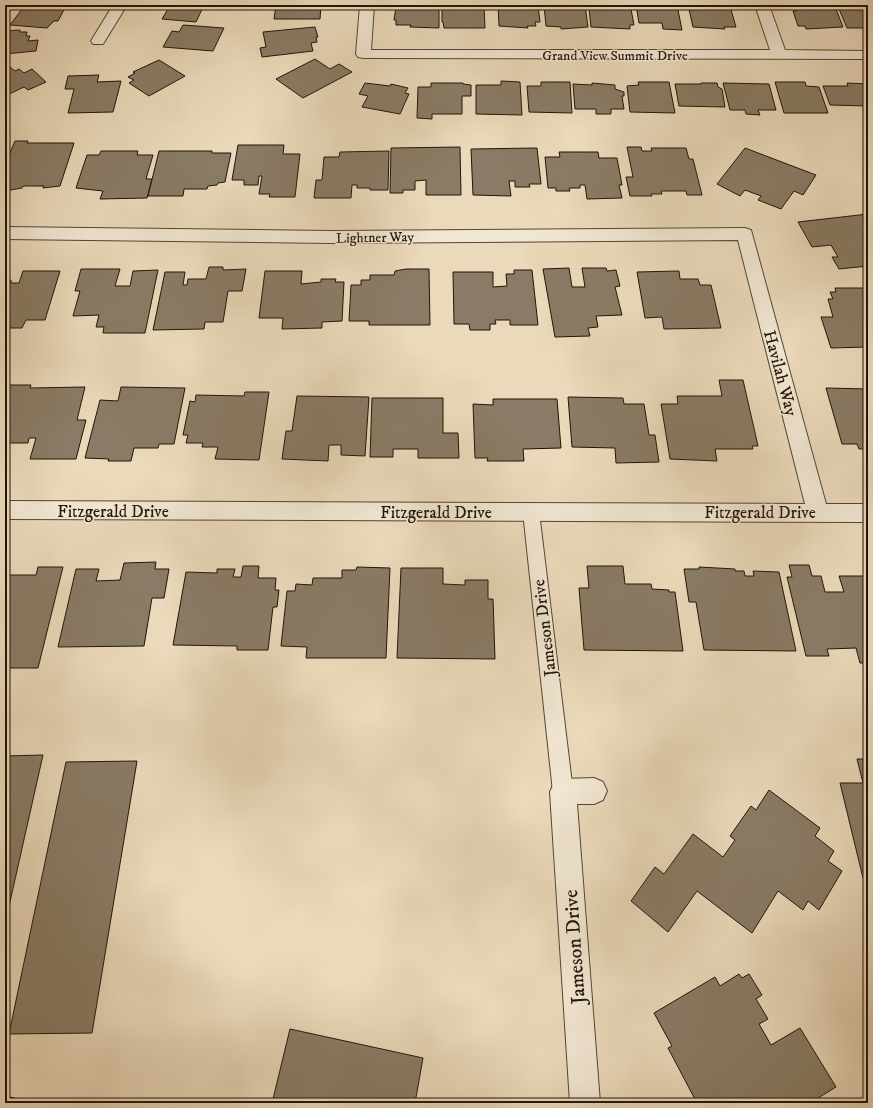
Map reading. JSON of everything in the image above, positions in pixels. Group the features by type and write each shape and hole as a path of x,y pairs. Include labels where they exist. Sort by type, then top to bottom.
{"street":[{"path":"98,41 120,5"},
{"name":"Grand View Summit Drive","path":"367,5 363,54 868,55"},
{"path":"762,5 779,55"},
{"name":"Lightner Way","path":"5,233 331,237 745,234"},
{"name":"Havilah Way","path":"745,234 818,513"},
{"name":"Fitzgerald Drive","path":"5,510 868,513"},
{"path":"563,792 594,791"},
{"name":"Jameson Drive","path":"563,792 585,1103"}],"lane":[{"name":"Jameson Drive","path":"531,512 563,792"}],"building":[{"path":"25,5 66,6 58,21 54,21 47,28 10,25"},
{"path":"174,5 204,5 196,22 162,19 168,9 172,9"},
{"path":"276,5 321,5 320,19 274,19"},
{"path":"498,5 538,6 540,22 535,22 536,26 527,26 528,28 499,26"},
{"path":"544,5 585,5 588,27 561,29 561,27 546,26"},
{"path":"604,5 618,5 618,8 631,9 634,25 630,25 630,29 591,27 589,8 604,8"},
{"path":"636,5 677,5 682,30 663,29 662,23 639,23"},
{"path":"688,5 730,6 736,27 724,27 725,29 693,27"},
{"path":"806,5 819,5 820,9 836,9 843,27 806,29 805,26 798,26 793,11 796,11 795,9 808,9"},
{"path":"396,7 439,8 439,28 396,25 396,20 394,20"},
{"path":"442,7 484,7 485,28 444,28 442,22"},
{"path":"839,9 868,9 868,28 847,28"},
{"path":"183,25 224,28 213,51 163,47 172,31 179,32"},
{"path":"315,27 318,37 316,37 317,42 311,43 313,51 262,57 260,48 266,47 263,32"},
{"path":"20,30 20,32 27,32 26,36 30,36 28,41 38,40 36,51 5,54 5,31"},
{"path":"315,59 330,69 339,64 352,72 303,98 276,79"},
{"path":"159,60 185,76 149,96 129,83 134,80 128,77 135,73 133,72"},
{"path":"10,67 15,71 19,69 24,73 32,69 46,82 28,90 24,87 5,96 5,69"},
{"path":"99,75 97,82 121,81 113,112 68,113 74,89 65,89 68,76"},
{"path":"501,81 520,82 522,115 476,114 476,85 501,85"},
{"path":"541,82 570,82 572,113 529,112 527,86 541,86"},
{"path":"638,82 669,82 675,113 630,112 627,86 639,85"},
{"path":"775,82 805,82 806,86 819,87 828,113 784,113"},
{"path":"365,83 390,86 391,84 408,88 405,93 409,94 400,114 362,107 368,96 359,94"},
{"path":"431,83 463,83 471,85 471,96 462,96 462,114 432,114 432,119 417,118 418,87 431,87"},
{"path":"592,83 615,85 615,89 624,92 624,96 622,96 624,109 611,109 611,114 596,114 596,109 575,109 573,84 592,85"},
{"path":"717,83 718,87 722,89 725,107 679,106 675,84"},
{"path":"723,83 769,84 776,110 758,110 760,115 746,114 745,110 730,110"},
{"path":"847,83 868,84 868,106 830,105 823,86 848,86"},
{"path":"15,141 28,141 27,143 74,143 60,186 43,188 44,186 23,186 22,188 5,191 5,165"},
{"path":"238,145 284,145 283,154 300,154 295,197 269,197 270,194 259,194 262,176 259,176 258,185 244,185 244,180 232,180"},
{"path":"460,147 461,195 426,195 426,180 415,181 415,190 403,190 403,193 390,193 391,148"},
{"path":"627,147 641,147 642,151 652,151 651,148 686,148 689,159 693,159 702,195 687,195 686,191 661,191 662,194 651,194 652,196 630,196 626,177 633,177"},
{"path":"537,148 541,184 529,184 530,187 515,187 515,181 509,181 511,196 473,195 471,149"},
{"path":"745,148 816,175 803,195 794,191 781,209 758,200 761,196 745,190 740,196 717,184"},
{"path":"101,151 138,151 137,155 153,155 146,179 152,179 147,198 100,199 103,191 76,188 87,155 99,155"},
{"path":"159,151 212,151 212,153 231,153 225,182 208,186 207,189 184,189 183,196 148,196"},
{"path":"389,151 388,190 370,190 370,188 357,188 357,185 352,185 351,198 314,198 316,180 322,180 324,157 339,157 340,152"},
{"path":"559,152 598,152 599,158 617,158 622,185 619,185 622,198 587,199 585,185 580,185 580,188 569,188 570,191 556,191 556,188 548,188 545,157 560,157"},
{"path":"868,214 868,266 839,269 832,257 838,257 831,245 812,247 798,222"},
{"path":"209,267 223,267 223,270 246,269 242,291 228,291 223,322 205,322 204,329 153,330 165,272 185,272 183,285 187,285 188,279 206,279"},
{"path":"569,268 572,287 585,287 582,268 606,268 607,271 616,270 620,286 615,287 622,315 596,316 598,327 588,328 590,336 555,337 543,269"},
{"path":"81,269 120,269 115,286 130,286 133,271 158,270 145,333 103,333 104,327 96,327 99,315 73,316 80,291 75,291"},
{"path":"406,269 429,269 430,325 369,325 369,321 349,321 351,285 361,285 361,280 370,280 370,275 394,275 395,271"},
{"path":"514,270 532,270 538,325 510,325 510,320 495,320 496,324 490,324 490,330 470,330 469,324 454,324 453,272 493,272 493,287 507,286 506,274 514,274"},
{"path":"23,271 60,271 45,320 26,320 22,328 5,328 5,280 11,280 11,283 19,283"},
{"path":"265,271 302,271 301,284 321,282 321,279 336,279 335,282 344,282 342,321 322,322 322,328 282,329 283,318 259,318"},
{"path":"679,271 680,279 698,279 700,285 711,285 721,328 664,329 662,317 645,318 637,272"},
{"path":"835,288 868,288 868,347 831,348 821,317 833,317 828,299 833,299 830,292 836,292"},
{"path":"719,380 743,380 758,446 752,446 753,449 715,449 717,461 670,459 661,404 678,404 677,396 722,396"},
{"path":"10,385 31,385 30,388 85,387 77,420 86,420 76,459 30,459 36,438 29,438 28,443 5,443 5,401"},
{"path":"121,387 185,388 174,444 159,444 158,448 134,448 131,461 108,461 109,459 85,458 100,400 118,401"},
{"path":"826,388 868,389 868,449 859,449 857,444 842,444"},
{"path":"245,392 269,392 259,460 215,459 218,447 202,447 203,443 186,443 188,435 183,435 190,401 195,402 196,395 244,396"},
{"path":"297,396 369,397 365,456 341,455 341,445 329,445 328,461 282,459 286,431 292,431"},
{"path":"568,397 623,398 624,404 644,404 649,435 655,435 659,462 616,463 615,448 572,447"},
{"path":"372,398 443,398 443,433 458,433 459,458 418,458 418,449 393,449 393,457 370,457"},
{"path":"493,399 557,399 561,448 523,449 524,461 487,461 488,458 475,458 473,404 493,405"},
{"path":"156,562 155,569 169,569 164,598 152,598 144,646 58,647 76,569 99,569 96,581 120,580 124,563"},
{"path":"789,565 809,565 812,576 821,576 825,592 844,592 839,576 868,576 868,663 860,663 856,648 827,649 829,656 806,656 787,577 792,577"},
{"path":"243,566 259,566 258,578 276,578 275,590 279,590 277,607 273,607 268,650 237,650 237,646 173,645 186,572 217,573 217,569 235,569 233,577 241,577"},
{"path":"587,566 623,566 625,584 651,584 652,589 669,590 669,592 675,592 683,651 584,650 579,588 589,588"},
{"path":"38,567 63,567 38,668 5,668 5,575 36,575"},
{"path":"357,567 390,568 386,658 306,658 307,647 281,646 287,591 295,591 296,584 312,585 313,578 342,578 342,570 356,570"},
{"path":"699,567 735,569 735,571 744,571 745,576 754,576 753,571 779,572 796,651 704,650 696,602 689,602 684,569 699,569"},
{"path":"401,568 443,568 443,584 465,585 465,580 488,580 488,599 493,599 495,659 397,658"},
{"path":"43,755 5,924 5,756"},
{"path":"857,759 868,759 868,878 863,878 840,783 863,783"},
{"path":"137,761 92,1033 9,1034 66,762"},
{"path":"769,790 820,828 815,836 834,851 828,861 842,871 819,910 808,901 803,910 778,891 752,933 697,891 668,932 631,901 655,867 664,874 693,834 723,857 735,840 730,836 751,806 756,810"},
{"path":"739,974 742,978 749,974 762,995 756,999 768,1019 759,1024 771,1045 800,1028 836,1087 810,1103 797,1103 794,1100 789,1103 697,1103 668,1048 672,1046 654,1013 715,977 720,986"},
{"path":"290,1029 423,1058 415,1103 272,1103"},
{"path":"5,1096 37,1103 5,1103"}]}
